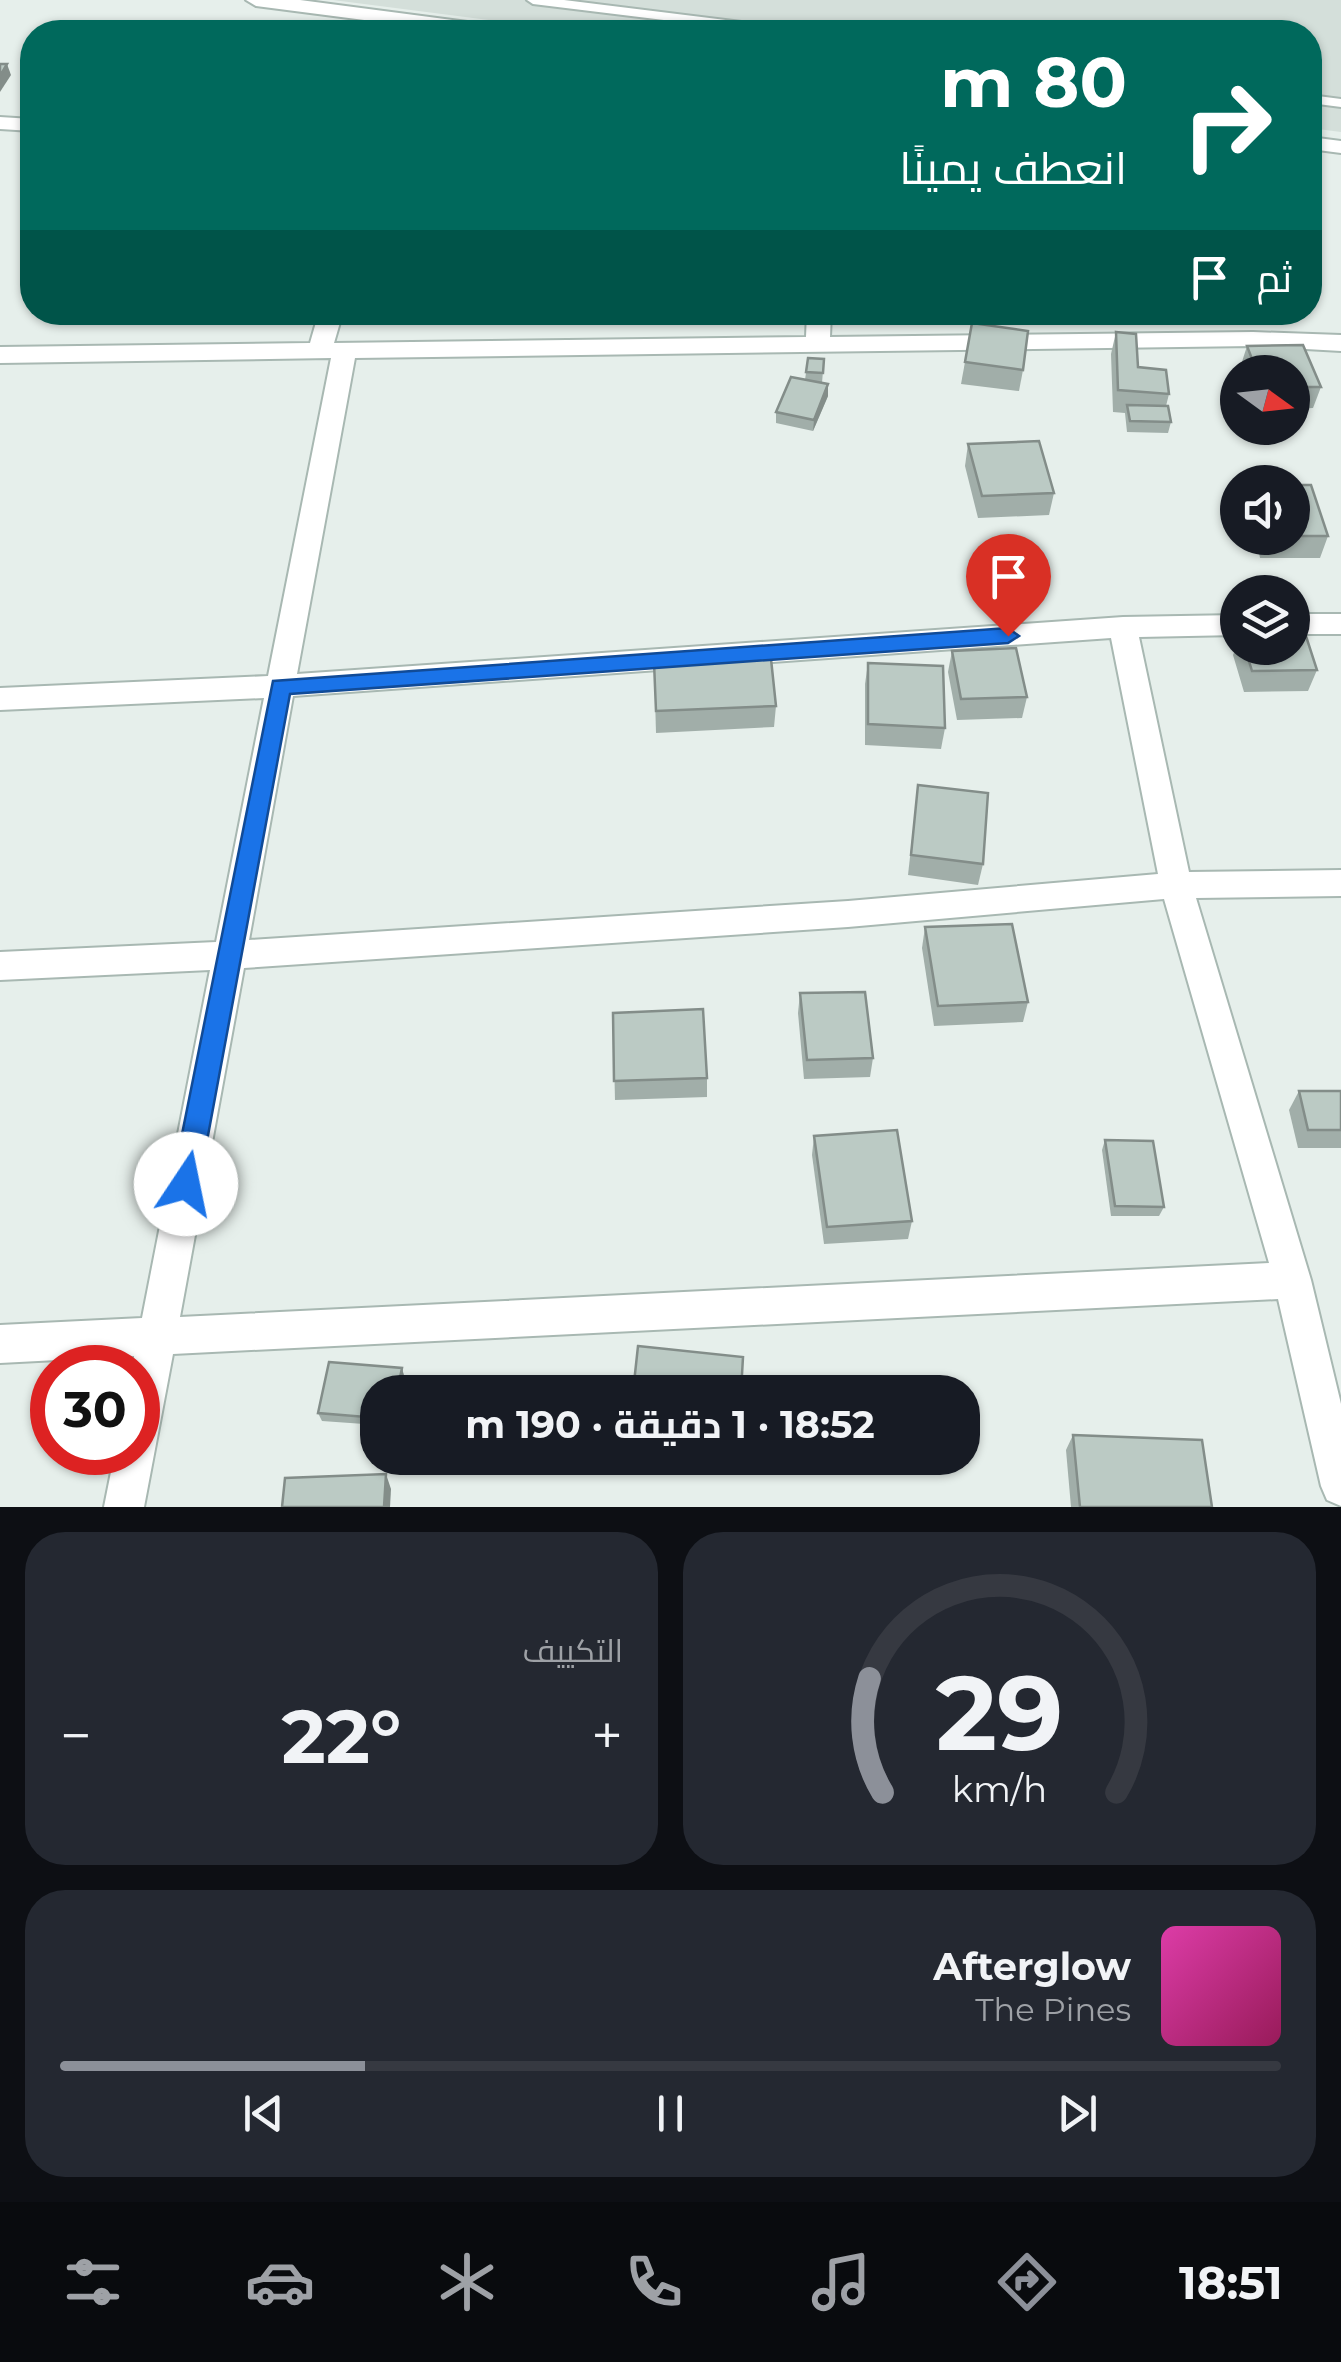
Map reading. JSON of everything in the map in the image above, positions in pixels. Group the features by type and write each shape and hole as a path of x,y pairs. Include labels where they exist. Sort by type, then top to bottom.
{"street":[{"path":"256,0 375,20"},
{"path":"155,1345 280,686 332,352 331,325"},
{"path":"818,344 819,325"},
{"path":"1251,325 1253,340"},
{"path":"0,355 1253,340 1341,343"},
{"path":"1310,624 1341,624"},
{"path":"0,698 280,686 1123,628 1220,626"},
{"path":"1123,628 1176,885 1292,1280 1341,1486"},
{"path":"0,966 230,955 848,914 1176,885 1341,883"},
{"path":"0,1344 1292,1280"},
{"path":"124,1507 130,1475"}],"lane":[{"path":"533,0 694,20"}],"shaded area":[{"path":"333,0 1341,0 1341,132 1322,130 1322,20 488,20"}],"building":[{"path":"972,325 1028,331 1023,370 965,362"},
{"path":"1116,332 1136,334 1138,367 1166,370 1169,394 1118,390"},
{"path":"1303,345 1307,355 1250,355 1247,346"},
{"path":"808,358 824,359 823,373 806,372"},
{"path":"1310,361 1321,387 1310,387"},
{"path":"791,377 828,384 814,420 776,412"},
{"path":"1127,405 1168,406 1171,422 1130,421"},
{"path":"1039,441 1054,493 982,496 968,444"},
{"path":"1310,485 1311,485 1328,536 1310,536"},
{"path":"1016,648 1027,697 961,699 952,651"},
{"path":"1310,648 1317,670 1252,671 1250,665 1310,665"},
{"path":"771,659 776,706 656,711 654,662"},
{"path":"868,663 943,666 945,728 868,724"},
{"path":"918,785 988,793 983,864 911,855"},
{"path":"1012,924 1028,1002 938,1006 925,927"},
{"path":"865,992 873,1058 807,1060 800,993"},
{"path":"703,1009 707,1078 614,1081 613,1013"},
{"path":"1299,1091 1341,1091 1341,1130 1308,1130"},
{"path":"897,1130 912,1221 827,1227 814,1136"},
{"path":"1105,1140 1153,1141 1164,1207 1115,1206"},
{"path":"638,1346 743,1357 742,1375 635,1375"},
{"path":"329,1362 402,1368 401,1375 360,1375 360,1416 318,1413"},
{"path":"1073,1435 1202,1440 1212,1507 1080,1507"},
{"path":"386,1475 384,1507 282,1507 285,1478"}],"route":[{"path":"186,1184 280,686 1008,636"}]}
